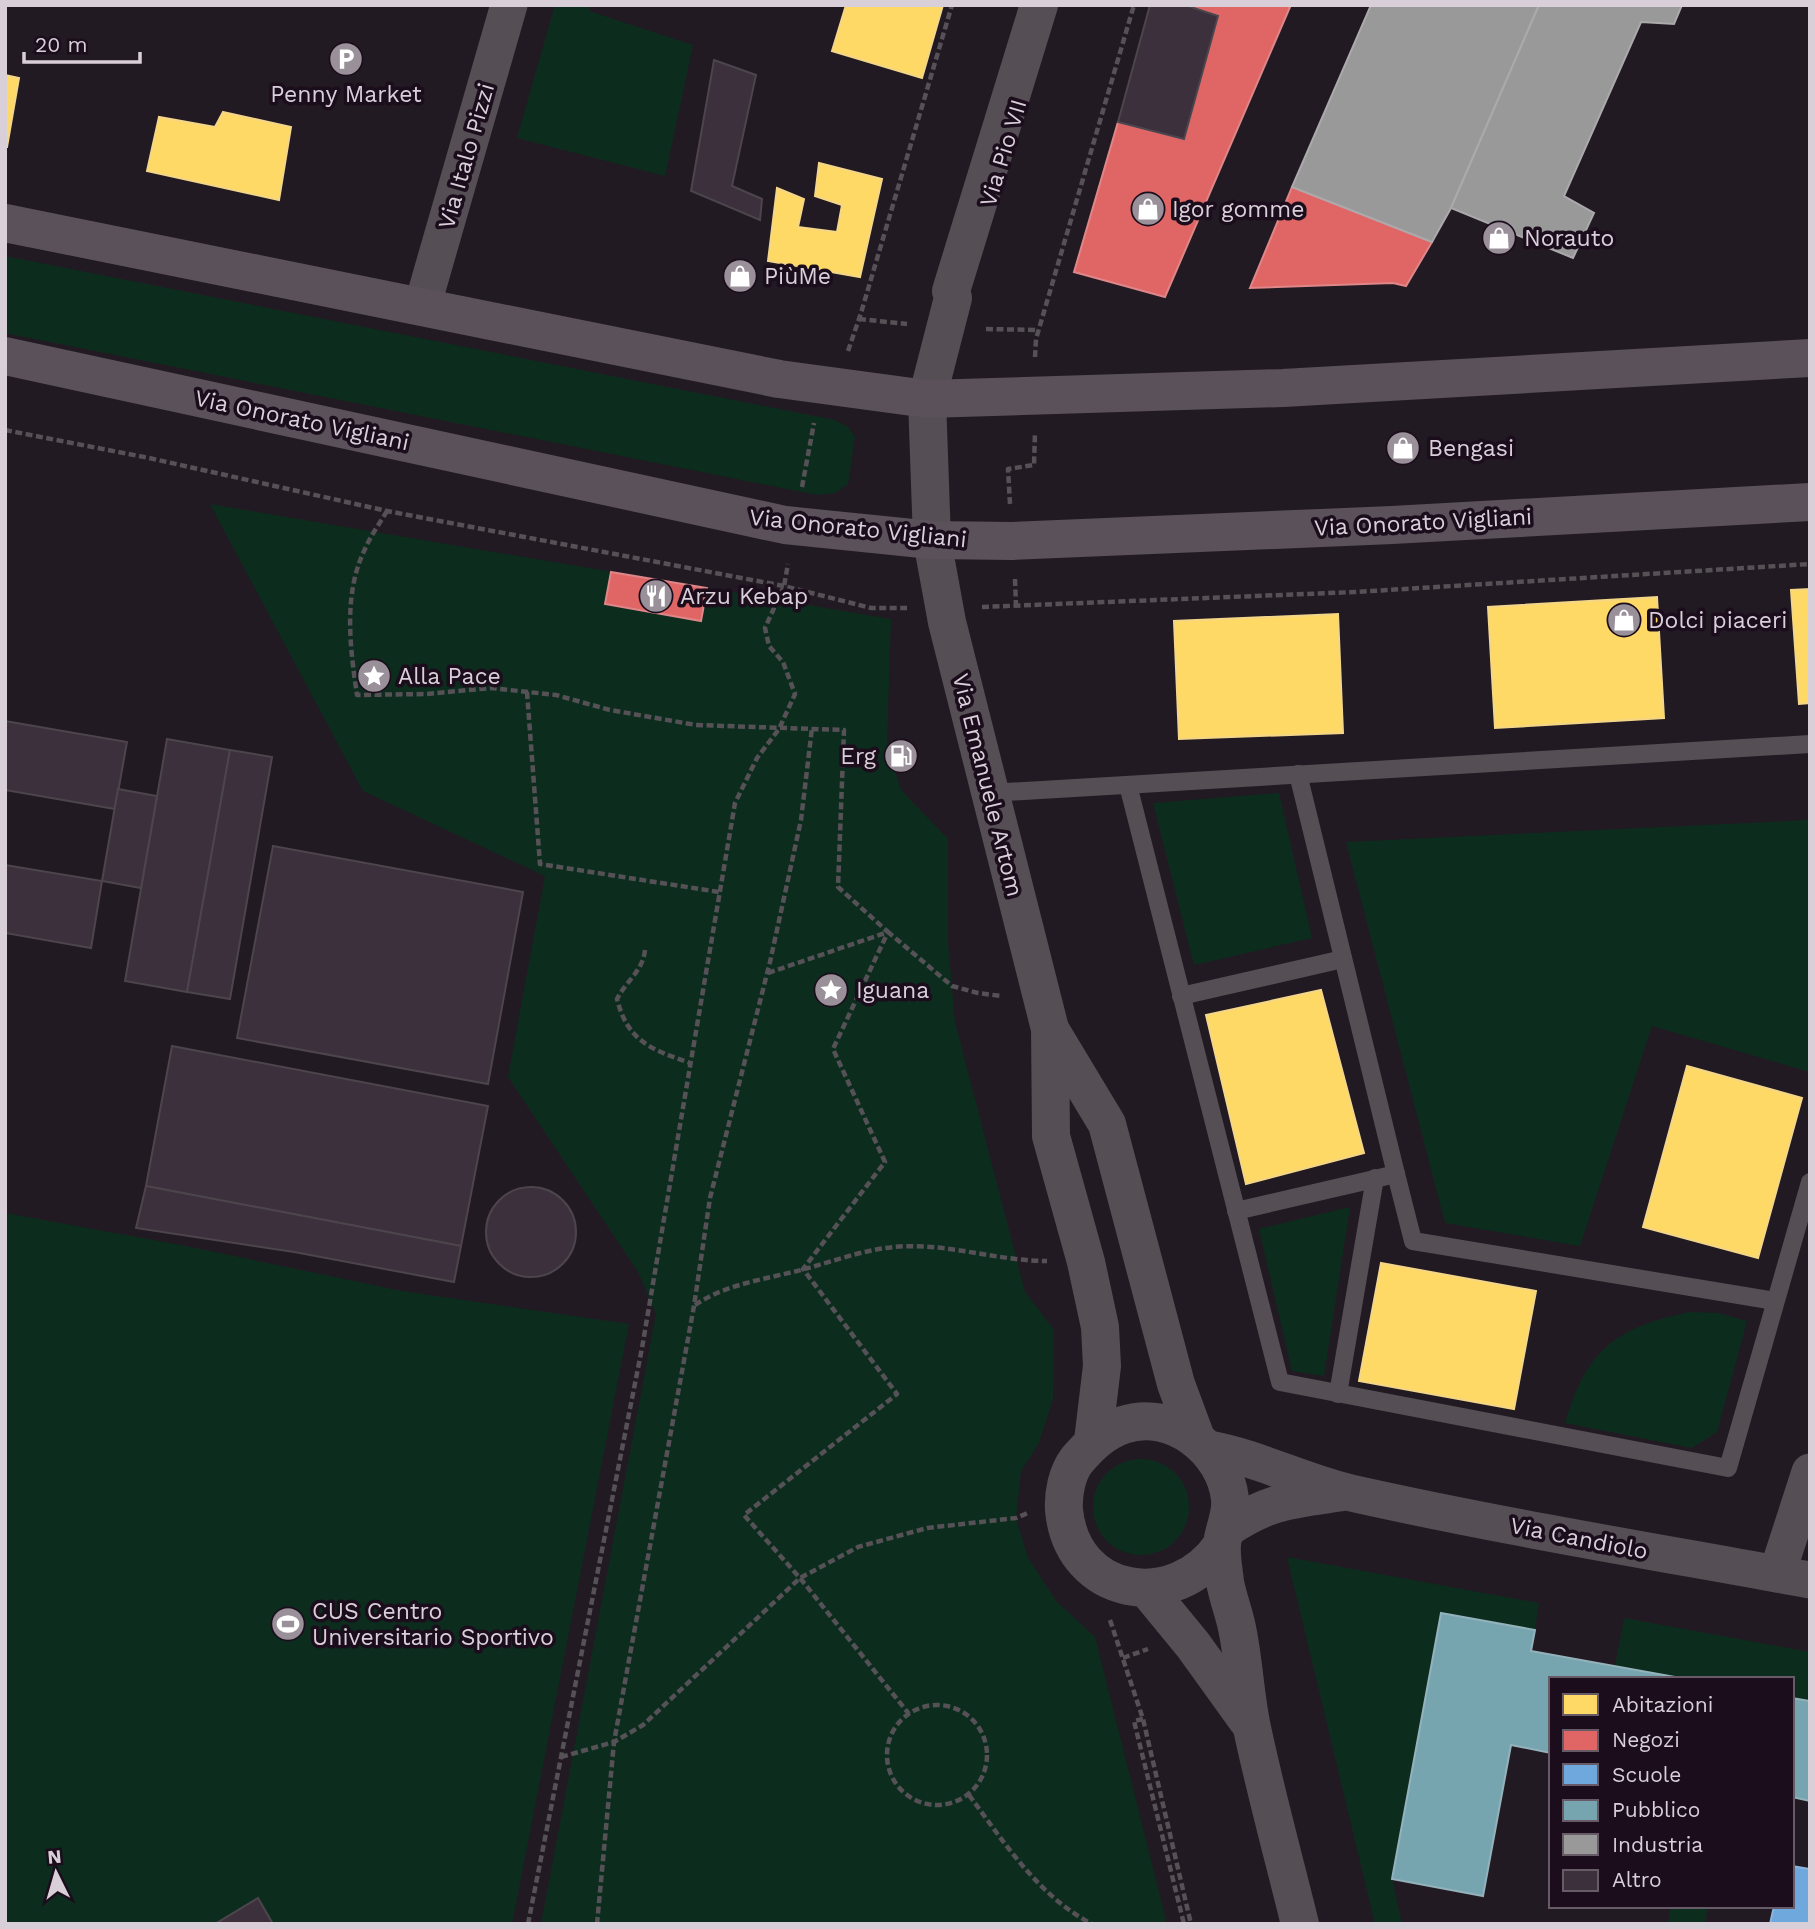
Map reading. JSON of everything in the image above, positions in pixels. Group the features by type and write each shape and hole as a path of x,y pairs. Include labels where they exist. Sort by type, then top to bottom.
{"main road":[{"path":"5,223 821,386 927,399 1283,388 1810,358"},
{"name":"Via Onorato Vigliani","path":"5,356 795,526 932,540 1012,541 1810,502"}],"street":[{"name":"Via Italo Pizzi","path":"422,307 509,5"},
{"name":"Via Pio VII","path":"932,540 927,399 953,298 951,291 1039,5"},
{"name":"Via Pio VII","path":"953,298 959,295 1049,5"},
{"name":"Via Emanuele Artom","path":"932,540 947,622 1046,1015 1051,1136 1087,1262 1100,1327 1102,1366 1093,1441"},
{"name":"Via Emanuele Artom","path":"1046,1015 1107,1124 1176,1384 1202,1444"},
{"path":"1224,1537 1212,1560 1175,1584 1147,1589 1122,1585 1100,1575 1080,1556 1066,1529 1063,1496 1072,1466 1093,1441 1124,1425 1158,1422 1180,1430 1202,1444 1224,1473 1230,1500 1224,1537 1226,1584 1237,1629 1252,1726 1300,1924"},
{"name":"Via Candiolo","path":"1202,1444 1348,1492 1793,1577"},
{"path":"1793,1577 1810,1472"},
{"name":"Via Candiolo","path":"1224,1537 1251,1512 1286,1500 1348,1492"},
{"path":"1147,1589 1193,1645 1252,1726"}],"lane":[{"path":"990,793 1810,744"},
{"path":"1298,774 1413,1241 1775,1301"},
{"path":"1128,785 1280,1382 1728,1468 1810,1182"},
{"path":"1181,996 1343,960"},
{"path":"1236,1211 1396,1174"},
{"path":"1338,1394 1375,1178"}],"path":[{"path":"528,1924 642,1348 735,803 757,758 779,729 795,694 783,662 769,646 765,628 784,586 821,386 851,347 952,5"},
{"path":"1036,339 1133,5"},
{"path":"1010,506 1008,469 1034,465 1035,427"},
{"path":"5,430 149,458 387,510 784,586 871,608"},
{"path":"387,510 364,550 351,597 352,655 357,695 426,694 491,688 556,695 610,710 696,725 844,730 838,887 951,986 1046,1015"},
{"path":"1008,606 1368,591 1810,564"},
{"path":"527,692 540,864 719,892"},
{"path":"597,1924 614,1742 694,1306 710,1198 767,974 801,820 812,728"},
{"path":"767,974 888,932"},
{"path":"803,1269 884,1162 833,1049 888,932"},
{"path":"645,950 644,963 624,985 617,999 621,1014 626,1026 636,1037 651,1047 690,1063"},
{"path":"694,1306 702,1300 742,1284 894,1247 953,1249 1017,1261 1087,1262"},
{"path":"803,1269 897,1394 744,1516 800,1578 909,1714"},
{"path":"561,1757 614,1742 643,1725 800,1578 858,1547 927,1528 1016,1518 1063,1496"},
{"path":"926,1706 946,1706 964,1712 978,1725 986,1742 988,1761 982,1780 969,1795 954,1803 938,1806 921,1803 906,1795 895,1782 888,1768 890,1738 909,1714 926,1706"},
{"path":"1184,1924 1134,1721 1143,1719 1191,1924"},
{"path":"969,1795 1023,1867 1073,1914 1092,1924"}],"green space":[{"path":"555,5 590,5 589,11 693,45 665,176 517,138"},
{"path":"5,256 835,420 848,427 855,437 848,484 835,493 817,495 5,333"},
{"path":"210,504 891,619 887,744 901,790 948,839 948,944 955,1022 1025,1292 1054,1330 1053,1398 1039,1443 1021,1471 1016,1518 1028,1558 1057,1602 1095,1637 1167,1924 541,1924 656,1314 638,1272 508,1077 545,876 363,791"},
{"path":"1279,793 1312,938 1194,965 1153,803"},
{"path":"1810,820 1810,1072 1652,1026 1580,1246 1445,1223 1346,842"},
{"path":"1350,1207 1324,1376 1292,1371 1259,1229"},
{"name":"CUS Centro Universitario Sportivo","path":"5,1213 181,1245 402,1291 629,1324 512,1924 5,1924"},
{"path":"1690,1312 1718,1313 1747,1321 1717,1432 1692,1448 1565,1423 1583,1377 1594,1360 1608,1346 1623,1334 1642,1325"},
{"path":"1141,1459 1159,1463 1175,1473 1185,1489 1189,1507 1185,1525 1175,1541 1159,1551 1141,1555 1123,1551 1107,1541 1097,1525 1093,1507 1097,1489 1107,1473 1123,1463"},
{"path":"1287,1557 1539,1603 1535,1630 1441,1613 1392,1879 1402,1924 1375,1924"},
{"path":"1624,1618 1810,1652 1810,1701 1794,1698 1794,1677 1675,1677 1615,1666"},
{"path":"1671,1908 1708,1908 1705,1924 1668,1924"}],"building: Abitazioni":[{"path":"846,5 943,5 922,78 832,51"},
{"path":"5,75 19,78 7,147 5,147"},
{"path":"223,112 291,127 279,200 147,171 159,117 215,127"},
{"path":"819,163 882,179 860,277 768,261 777,188 804,199 798,227 837,232 842,205 815,196"},
{"path":"1810,589 1810,703 1799,704 1791,590"},
{"path":"1657,597 1664,718 1495,728 1488,607"},
{"path":"1338,614 1343,733 1179,739 1174,621"},
{"path":"1321,990 1364,1153 1246,1184 1206,1015"},
{"path":"1687,1066 1802,1098 1758,1258 1643,1227"},
{"path":"1381,1263 1536,1291 1514,1409 1359,1381"}],"building: Negozi":[{"name":"Igor gomme","path":"1185,5 1290,7 1165,297 1074,272 1118,122 1184,139 1218,16"},
{"path":"1292,187 1432,242 1406,286 1393,283 1250,288"},
{"name":"Arzu Kebap","path":"611,572 707,588 701,621 605,604"}],"building: Scuole":[{"path":"1794,1866 1810,1869 1810,1924 1770,1924 1774,1908 1794,1908"}],"building: Pubblico":[{"path":"1441,1613 1535,1630 1531,1651 1675,1677 1549,1677 1549,1753 1511,1745 1483,1896 1392,1879"},
{"path":"1794,1698 1810,1701 1810,1801 1794,1797"}],"building: Industria":[{"path":"1371,5 1539,5 1451,208 1432,242 1292,187"},
{"path":"1539,5 1682,5 1674,24 1641,22 1564,196 1594,213 1573,258 1451,208"}],"building: Altro":[{"path":"1150,5 1185,5 1218,16 1184,139 1118,122"},
{"path":"714,60 756,75 732,186 762,199 760,220 691,191"},
{"path":"5,721 127,742 115,809 5,790"},
{"path":"167,739 230,750 187,992 125,981"},
{"path":"230,750 272,757 230,999 187,992"},
{"path":"118,789 157,796 141,888 102,881"},
{"path":"273,846 523,892 488,1084 237,1038"},
{"path":"5,865 102,881 91,948 5,933"},
{"path":"172,1046 488,1106 461,1246 146,1186"},
{"path":"146,1186 461,1246 454,1282 294,1252 136,1228"},
{"path":"531,1187 548,1190 563,1200 573,1215 576,1232 573,1249 563,1264 548,1274 531,1277 514,1274 499,1264 489,1249 486,1232 489,1215 499,1200 514,1190"},
{"path":"258,1898 273,1924 215,1924"}],"place":[{"name":"Penny Market","path":"346,59"},
{"name":"Igor gomme","path":"1148,209"},
{"name":"Norauto","path":"1499,238"},
{"name":"PiùMe","path":"740,276"},
{"name":"Bengasi","path":"1403,448"},
{"name":"Arzu Kebap","path":"656,596"},
{"name":"Dolci piaceri","path":"1624,620"},
{"name":"Alla Pace","path":"374,676"},
{"name":"Erg","path":"901,756"},
{"name":"Iguana","path":"831,990"},
{"name":"CUS Centro Universitario Sportivo","path":"288,1624"}]}
